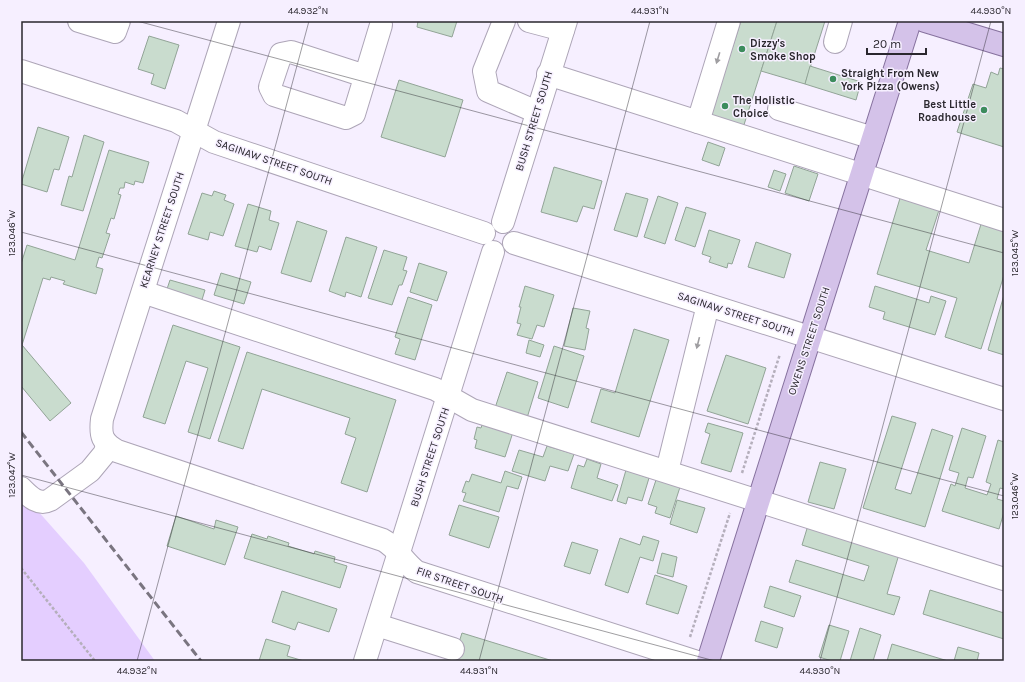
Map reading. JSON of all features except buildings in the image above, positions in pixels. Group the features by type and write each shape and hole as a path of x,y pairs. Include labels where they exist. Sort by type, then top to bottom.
{"main road":[{"name":"OWENS STREET SOUTH","path":"708,661 910,21"},
{"path":"925,21 1004,45"}],"street":[{"path":"79,21 115,32 119,21"},
{"name":"KEARNEY STREET SOUTH","path":"106,442 101,429 102,419 229,21"},
{"path":"504,21 484,71 488,91 537,112"},
{"path":"529,21 564,26"},
{"path":"698,122 729,21"},
{"path":"835,42 841,21"},
{"path":"365,76 377,22"},
{"name":"BUSH STREET SOUTH","path":"503,222 564,26"},
{"name":"SAGINAW STREET SOUTH","path":"21,71 176,121 214,142 489,243"},
{"path":"548,74 1004,220"},
{"path":"779,109 873,138"},
{"path":"493,222 503,222 508,224 514,232 515,238 511,247 503,252 489,243 486,228 493,222"},
{"name":"BUSH STREET SOUTH","path":"365,661 449,396 489,243"},
{"name":"SAGINAW STREET SOUTH","path":"514,243 1004,400"},
{"path":"142,292 435,389 472,410 758,500 1002,573"},
{"path":"667,471 708,305"},
{"path":"21,488 32,499 38,502 43,503 50,500 90,471 99,460 106,442"},
{"name":"FIR STREET SOUTH","path":"106,442 117,451 383,540 390,543 411,568 417,572 694,661"},
{"path":"377,625 453,649"}],"path":[{"path":"21,568 95,661"}],"shaded area":[{"path":"21,492 84,563 155,661 21,661"}],"railway":[{"path":"21,432 201,661"}],"place":[{"name":"Dizzy's Smoke Shop","path":"742,49"},
{"name":"Straight From New York Pizza (Owens)","path":"833,79"},
{"name":"The Holistic Choice","path":"725,106"},
{"name":"Best Little Roadhouse","path":"984,110"}]}
